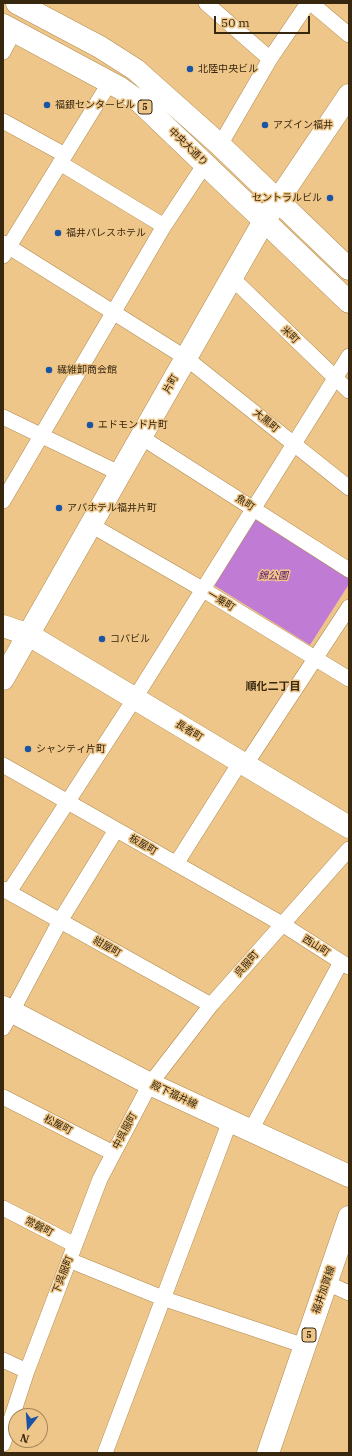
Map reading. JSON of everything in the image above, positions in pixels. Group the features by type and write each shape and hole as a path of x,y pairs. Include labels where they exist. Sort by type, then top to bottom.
{"main road":[{"name":"5","path":"25,5 100,47 136,70 220,145 349,269"},
{"name":"中央大通り","path":"8,28 110,82 150,110 349,302"},
{"name":"片町","path":"3,679 29,636 276,200 348,98"},
{"name":"長者町","path":"3,626 29,636 349,827"},
{"name":"殿下福井線","path":"6,1016 349,1176"},
{"name":"福井加賀線","path":"268,1453 349,1217"}],"street":[{"path":"206,3 270,59"},
{"path":"220,145 270,59 310,3 349,35"},
{"path":"3,52 8,28"},
{"path":"5,249 110,82"},
{"path":"3,121 164,226"},
{"path":"3,501 164,226 205,164"},
{"name":"大黒町","path":"5,249 186,358 347,487"},
{"name":"米町","path":"232,278 349,391"},
{"path":"6,890 67,802 135,698 349,356"},
{"path":"3,417 121,474"},
{"name":"魚町","path":"141,437 349,570"},
{"name":"一乗町","path":"91,525 202,589 349,679"},
{"path":"176,864 349,607"},
{"name":"板屋町","path":"3,765 282,924"},
{"path":"6,1016 60,921 116,830"},
{"name":"呉服町","path":"150,1084 211,1006 349,849"},
{"name":"紺屋町","path":"6,890 211,1006"},
{"name":"西山町","path":"282,924 345,964"},
{"path":"250,1130 345,964"},
{"name":"中呉服町","path":"100,1179 150,1084"},
{"name":"松屋町","path":"3,1097 113,1153"},
{"path":"105,1453 165,1299 174,1270 230,1121"},
{"name":"下呉服町","path":"3,1444 27,1371 100,1179"},
{"name":"常磐町","path":"3,1208 75,1245"},
{"path":"69,1260 165,1299 305,1346"},
{"path":"327,1283 349,1293"},
{"path":"3,1360 27,1371"}],"green space":[{"name":"錦公園","path":"253,518 349,578 349,584 310,645 212,584"}],"place":[{"name":"北陸中央ビル","path":"190,69"},
{"name":"福銀センタービル","path":"47,105"},
{"name":"アズイン福井","path":"265,125"},
{"name":"セントラルビル","path":"330,198"},
{"name":"福井パレスホテル","path":"58,233"},
{"name":"繊維卸商会館","path":"49,370"},
{"name":"エドモンド片町","path":"90,425"},
{"name":"アパホテル福井片町","path":"59,508"},
{"name":"コパビル","path":"102,639"},
{"name":"シャンティ片町","path":"28,749"}],"district":[{"name":"順化二丁目","path":"273,687"}]}
